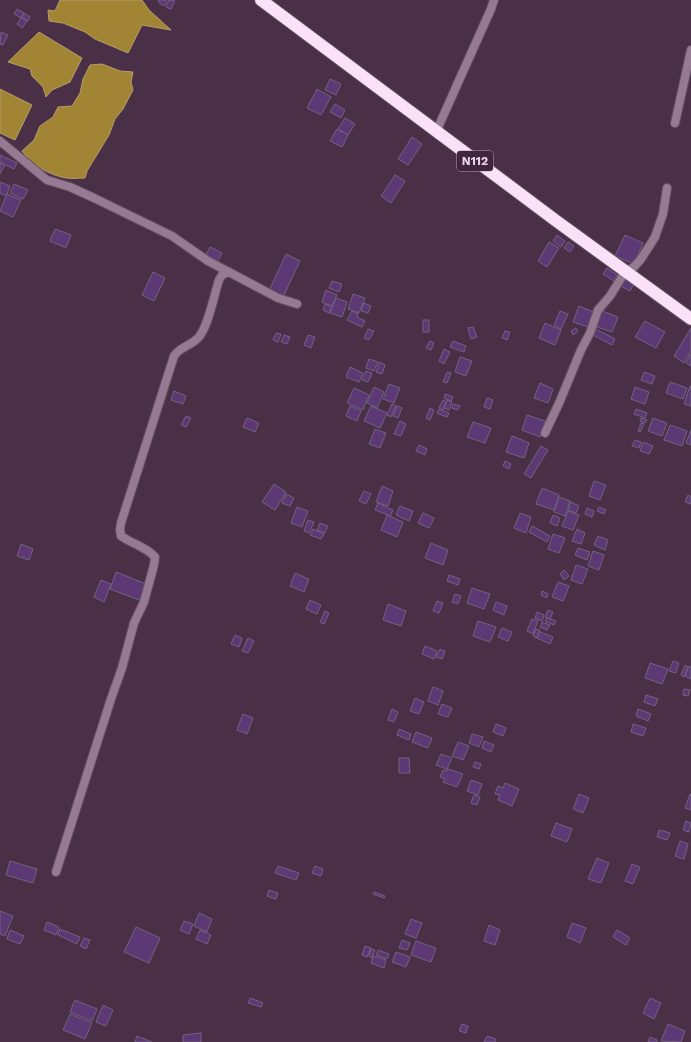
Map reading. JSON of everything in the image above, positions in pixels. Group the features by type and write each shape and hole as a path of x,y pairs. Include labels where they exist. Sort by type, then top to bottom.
{"highway":[{"name":"N112","path":"265,1 436,132 691,319"}],"street":[{"path":"436,132 494,0"},
{"path":"675,123 691,50"},
{"path":"0,141 18,154 32,169 47,180 70,187 172,236 208,261 278,298 297,304"},
{"path":"545,433 590,333 598,310 610,296 626,272 641,259 655,237 663,214 667,188"},
{"path":"56,872 122,668 134,624 144,602 154,565 155,557 146,548 120,536 121,523 174,356 178,350 188,345 198,337 205,327 219,280 222,275 229,272"}],"shaded area":[{"path":"60,0 142,0 149,10 171,30 142,25 128,53 63,23 49,21 48,10 55,11"},
{"path":"39,32 82,58 70,82 52,90 46,97 43,87 32,76 30,69 8,62"},
{"path":"102,64 120,71 133,72 131,82 133,90 123,109 115,119 109,135 87,171 85,178 60,177 41,169 22,151 34,140 40,126 53,117 58,107 72,106 80,93 83,79 90,65"},
{"path":"0,89 32,105 15,140 0,133"}],"building":[{"path":"159,0 167,0 164,6 158,2"},
{"path":"169,0 175,1 171,9 166,7"},
{"path":"17,9 24,13 21,18 14,14"},
{"path":"24,13 30,17 28,21 22,17"},
{"path":"21,18 27,21 22,28 17,24"},
{"path":"1,32 8,35 3,45 0,44"},
{"path":"330,79 341,84 336,95 325,90"},
{"path":"317,89 331,97 321,115 307,108"},
{"path":"335,104 345,110 341,118 330,112"},
{"path":"345,118 355,124 348,135 338,129"},
{"path":"337,129 348,135 342,147 330,141"},
{"path":"412,137 422,144 408,165 398,159"},
{"path":"0,155 17,163 14,169 0,162"},
{"path":"0,163 5,165 0,174"},
{"path":"395,175 405,181 391,203 381,196"},
{"path":"0,182 10,186 6,196 0,193"},
{"path":"14,184 28,190 23,199 10,193"},
{"path":"7,194 21,200 13,217 0,211"},
{"path":"55,229 71,235 66,248 50,241"},
{"path":"557,235 565,241 561,247 553,241"},
{"path":"625,235 643,243 634,264 615,256"},
{"path":"549,242 559,248 547,267 538,261"},
{"path":"568,242 574,246 570,252 564,248"},
{"path":"210,247 222,253 217,263 205,257"},
{"path":"286,254 300,261 283,297 269,291"},
{"path":"607,268 617,275 614,281 603,274"},
{"path":"153,272 165,278 154,301 142,295"},
{"path":"623,278 634,284 630,291 619,285"},
{"path":"332,281 342,284 339,292 329,288"},
{"path":"326,290 337,295 332,306 322,302"},
{"path":"353,294 365,298 359,313 348,309"},
{"path":"336,298 347,302 342,317 330,313"},
{"path":"364,303 371,306 368,313 361,311"},
{"path":"325,304 332,307 329,313 323,310"},
{"path":"579,306 596,313 591,328 573,322"},
{"path":"600,310 618,317 612,332 594,326"},
{"path":"352,311 358,314 357,317 365,321 362,327 347,320"},
{"path":"560,311 568,314 561,329 554,325"},
{"path":"423,320 429,320 429,332 423,332"},
{"path":"645,321 665,332 656,348 635,337"},
{"path":"545,323 561,330 555,345 539,338"},
{"path":"473,327 477,337 471,339 468,328"},
{"path":"576,328 578,331 573,335 571,331"},
{"path":"594,328 615,339 612,345 591,334"},
{"path":"691,328 691,351 684,363 674,356"},
{"path":"368,329 374,331 369,340 364,338"},
{"path":"505,331 510,332 507,340 502,338"},
{"path":"276,333 281,334 278,342 273,340"},
{"path":"284,335 290,337 287,344 281,342"},
{"path":"308,335 315,337 311,348 304,345"},
{"path":"430,341 434,343 431,350 426,348"},
{"path":"453,341 466,346 464,352 450,347"},
{"path":"444,349 450,352 444,364 439,361"},
{"path":"691,354 691,366 686,363"},
{"path":"460,357 472,361 466,376 455,372"},
{"path":"369,359 378,362 374,371 366,368"},
{"path":"380,362 385,365 382,374 376,372"},
{"path":"350,367 363,373 359,382 346,377"},
{"path":"366,371 372,373 368,382 362,380"},
{"path":"447,372 451,373 447,383 443,382"},
{"path":"644,372 655,376 652,384 641,380"},
{"path":"670,382 687,388 683,399 666,393"},
{"path":"540,383 553,389 548,403 534,398"},
{"path":"389,384 400,388 394,403 383,399"},
{"path":"691,386 691,406 684,404"},
{"path":"374,387 384,392 377,408 367,403"},
{"path":"635,387 649,392 645,404 631,399"},
{"path":"354,388 369,395 363,410 347,403"},
{"path":"174,391 186,396 183,404 171,400"},
{"path":"445,394 453,397 451,401 444,398"},
{"path":"487,398 493,400 490,409 484,407"},
{"path":"443,400 446,402 443,410 439,408"},
{"path":"447,400 452,402 449,410 444,408"},
{"path":"392,404 396,406 391,417 387,415"},
{"path":"453,404 460,406 458,410 452,408"},
{"path":"350,406 361,411 357,421 346,416"},
{"path":"371,406 387,413 380,428 364,421"},
{"path":"397,406 402,408 398,418 393,416"},
{"path":"430,408 434,410 430,420 426,418"},
{"path":"439,409 449,413 447,417 437,413"},
{"path":"636,409 647,413 645,418 634,414"},
{"path":"527,415 545,421 540,437 522,430"},
{"path":"186,416 191,418 186,427 181,425"},
{"path":"247,418 259,423 255,432 243,427"},
{"path":"641,418 647,420 645,423 640,421"},
{"path":"653,418 667,423 662,436 648,431"},
{"path":"400,421 406,424 401,436 394,434"},
{"path":"473,422 491,428 485,443 467,437"},
{"path":"641,423 644,424 640,432 638,431"},
{"path":"670,425 687,431 682,446 664,440"},
{"path":"375,429 386,433 380,448 369,444"},
{"path":"691,430 691,445 686,443"},
{"path":"512,436 529,443 524,458 506,452"},
{"path":"635,440 641,442 639,448 632,446"},
{"path":"643,442 653,446 649,454 640,451"},
{"path":"419,445 427,449 425,455 416,451"},
{"path":"541,446 548,450 531,478 524,474"},
{"path":"505,461 511,464 509,469 503,466"},
{"path":"594,481 606,485 600,500 589,496"},
{"path":"274,484 286,492 275,510 262,502"},
{"path":"382,486 393,491 388,506 376,502"},
{"path":"542,488 559,495 554,510 536,504"},
{"path":"364,491 371,494 366,504 359,501"},
{"path":"286,494 294,498 290,506 282,503"},
{"path":"688,495 691,497 691,504 685,502"},
{"path":"559,497 570,501 565,516 554,512"},
{"path":"571,502 579,506 576,513 568,510"},
{"path":"378,503 393,510 390,516 375,510"},
{"path":"400,506 413,511 409,521 396,515"},
{"path":"297,507 308,511 302,527 291,523"},
{"path":"599,507 606,510 604,514 597,511"},
{"path":"587,508 594,511 592,517 585,514"},
{"path":"568,511 579,515 573,530 562,526"},
{"path":"423,513 434,518 429,528 418,523"},
{"path":"520,513 531,517 526,533 514,528"},
{"path":"387,515 403,522 397,537 381,530"},
{"path":"553,515 560,518 557,526 550,523"},
{"path":"308,520 314,522 309,533 304,531"},
{"path":"320,523 328,526 325,533 317,530"},
{"path":"532,526 550,536 547,542 529,532"},
{"path":"313,529 324,534 321,539 310,535"},
{"path":"577,529 585,533 581,544 572,541"},
{"path":"553,534 565,538 559,553 548,549"},
{"path":"598,536 608,540 605,550 594,545"},
{"path":"431,543 448,550 443,565 425,558"},
{"path":"21,544 33,549 29,560 17,556"},
{"path":"578,548 590,552 587,560 575,555"},
{"path":"593,551 604,555 599,570 588,566"},
{"path":"576,565 588,569 582,584 571,580"},
{"path":"564,570 569,576 564,580 560,574"},
{"path":"116,572 146,584 139,600 110,589"},
{"path":"295,573 309,579 304,592 290,586"},
{"path":"449,575 460,579 458,585 447,581"},
{"path":"101,580 111,584 104,602 94,597"},
{"path":"558,582 569,586 563,601 552,597"},
{"path":"472,588 490,594 484,609 467,603"},
{"path":"542,591 548,594 547,598 541,595"},
{"path":"455,594 461,596 458,604 452,602"},
{"path":"310,600 321,605 317,614 306,609"},
{"path":"437,601 443,603 439,613 433,611"},
{"path":"496,602 507,606 504,615 493,610"},
{"path":"388,604 406,611 401,626 383,620"},
{"path":"548,610 553,612 550,619 545,617"},
{"path":"325,611 329,613 324,624 320,622"},
{"path":"537,612 544,615 542,621 535,618"},
{"path":"547,618 556,621 554,625 545,621"},
{"path":"532,619 538,621 533,634 527,631"},
{"path":"478,621 496,627 490,642 473,636"},
{"path":"542,622 550,625 547,630 540,627"},
{"path":"502,628 512,632 508,641 498,637"},
{"path":"536,629 540,630 537,638 533,636"},
{"path":"540,632 553,637 550,644 537,638"},
{"path":"235,635 242,638 239,647 231,644"},
{"path":"248,638 254,641 248,653 242,651"},
{"path":"425,646 437,651 434,659 422,654"},
{"path":"440,649 445,651 442,659 436,657"},
{"path":"673,661 679,663 676,673 669,671"},
{"path":"650,663 668,669 662,684 645,678"},
{"path":"685,665 688,667 684,677 681,675"},
{"path":"689,666 691,667 691,679 685,676"},
{"path":"433,687 443,691 438,705 428,701"},
{"path":"684,689 690,690 688,696 683,695"},
{"path":"646,695 658,699 655,706 644,702"},
{"path":"415,698 424,702 419,714 410,711"},
{"path":"442,704 452,708 448,717 438,714"},
{"path":"392,709 398,712 394,722 388,720"},
{"path":"638,709 651,714 648,721 636,716"},
{"path":"243,714 253,718 247,734 237,730"},
{"path":"496,724 506,728 503,736 493,732"},
{"path":"633,724 646,728 643,736 631,732"},
{"path":"399,729 411,734 409,740 397,735"},
{"path":"416,732 432,738 428,748 412,742"},
{"path":"472,734 483,737 479,747 469,743"},
{"path":"484,741 494,745 491,752 482,748"},
{"path":"458,742 469,746 463,760 452,756"},
{"path":"441,754 452,758 447,769 436,765"},
{"path":"399,758 409,758 410,773 399,773"},
{"path":"475,762 481,764 479,769 473,767"},
{"path":"448,769 463,774 457,787 443,782 445,779 440,777 443,770 447,771"},
{"path":"471,780 482,784 478,795 467,791"},
{"path":"505,783 519,789 512,806 498,800 500,795 495,794 498,786 503,788"},
{"path":"579,794 589,798 583,813 573,809"},
{"path":"690,794 691,795 691,810 685,808"},
{"path":"474,795 480,797 477,805 471,803"},
{"path":"686,821 691,823 689,832 683,830"},
{"path":"556,823 572,829 567,842 551,836"},
{"path":"659,830 670,833 667,840 657,837"},
{"path":"680,841 688,844 684,859 675,856"},
{"path":"597,858 609,863 601,883 588,879"},
{"path":"10,861 37,869 33,883 6,875"},
{"path":"632,864 640,867 633,884 625,881"},
{"path":"278,866 299,873 296,880 275,873"},
{"path":"315,866 323,869 321,876 312,873"},
{"path":"269,890 278,893 276,899 267,896"},
{"path":"374,892 385,896 384,898 373,894"},
{"path":"0,911 13,916 5,936 0,934"},
{"path":"199,913 212,919 207,932 194,926"},
{"path":"411,919 422,923 416,938 405,934"},
{"path":"184,921 193,924 189,934 180,930"},
{"path":"47,922 59,927 56,935 44,930"},
{"path":"572,923 586,928 580,943 567,937"},
{"path":"489,925 500,930 495,945 484,941"},
{"path":"136,927 160,938 149,963 124,952"},
{"path":"60,929 80,937 77,944 58,935"},
{"path":"10,930 24,936 20,944 7,939"},
{"path":"200,930 211,935 207,944 196,939"},
{"path":"617,930 630,938 626,945 613,937"},
{"path":"84,938 90,940 86,949 80,946"},
{"path":"402,940 410,943 407,950 399,948"},
{"path":"416,941 436,948 431,962 411,955"},
{"path":"365,946 371,948 367,957 362,955"},
{"path":"371,949 375,950 372,958 369,956"},
{"path":"378,950 389,954 387,959 376,955"},
{"path":"396,952 410,957 406,967 392,962"},
{"path":"373,956 386,960 384,968 371,963"},
{"path":"250,998 263,1003 261,1007 248,1003"},
{"path":"650,998 661,1003 654,1019 643,1013"},
{"path":"75,1000 97,1009 92,1021 70,1012"},
{"path":"103,1005 113,1010 106,1026 96,1022"},
{"path":"70,1014 92,1023 85,1039 63,1030"},
{"path":"462,1024 468,1026 466,1033 459,1031"},
{"path":"668,1024 685,1031 681,1042 661,1041"},
{"path":"201,1033 201,1042 183,1042 183,1035"},
{"path":"137,1036 152,1042 135,1042"},
{"path":"487,1036 496,1039 495,1042 484,1042"},
{"path":"650,1037 657,1040 657,1042 648,1042"}]}
